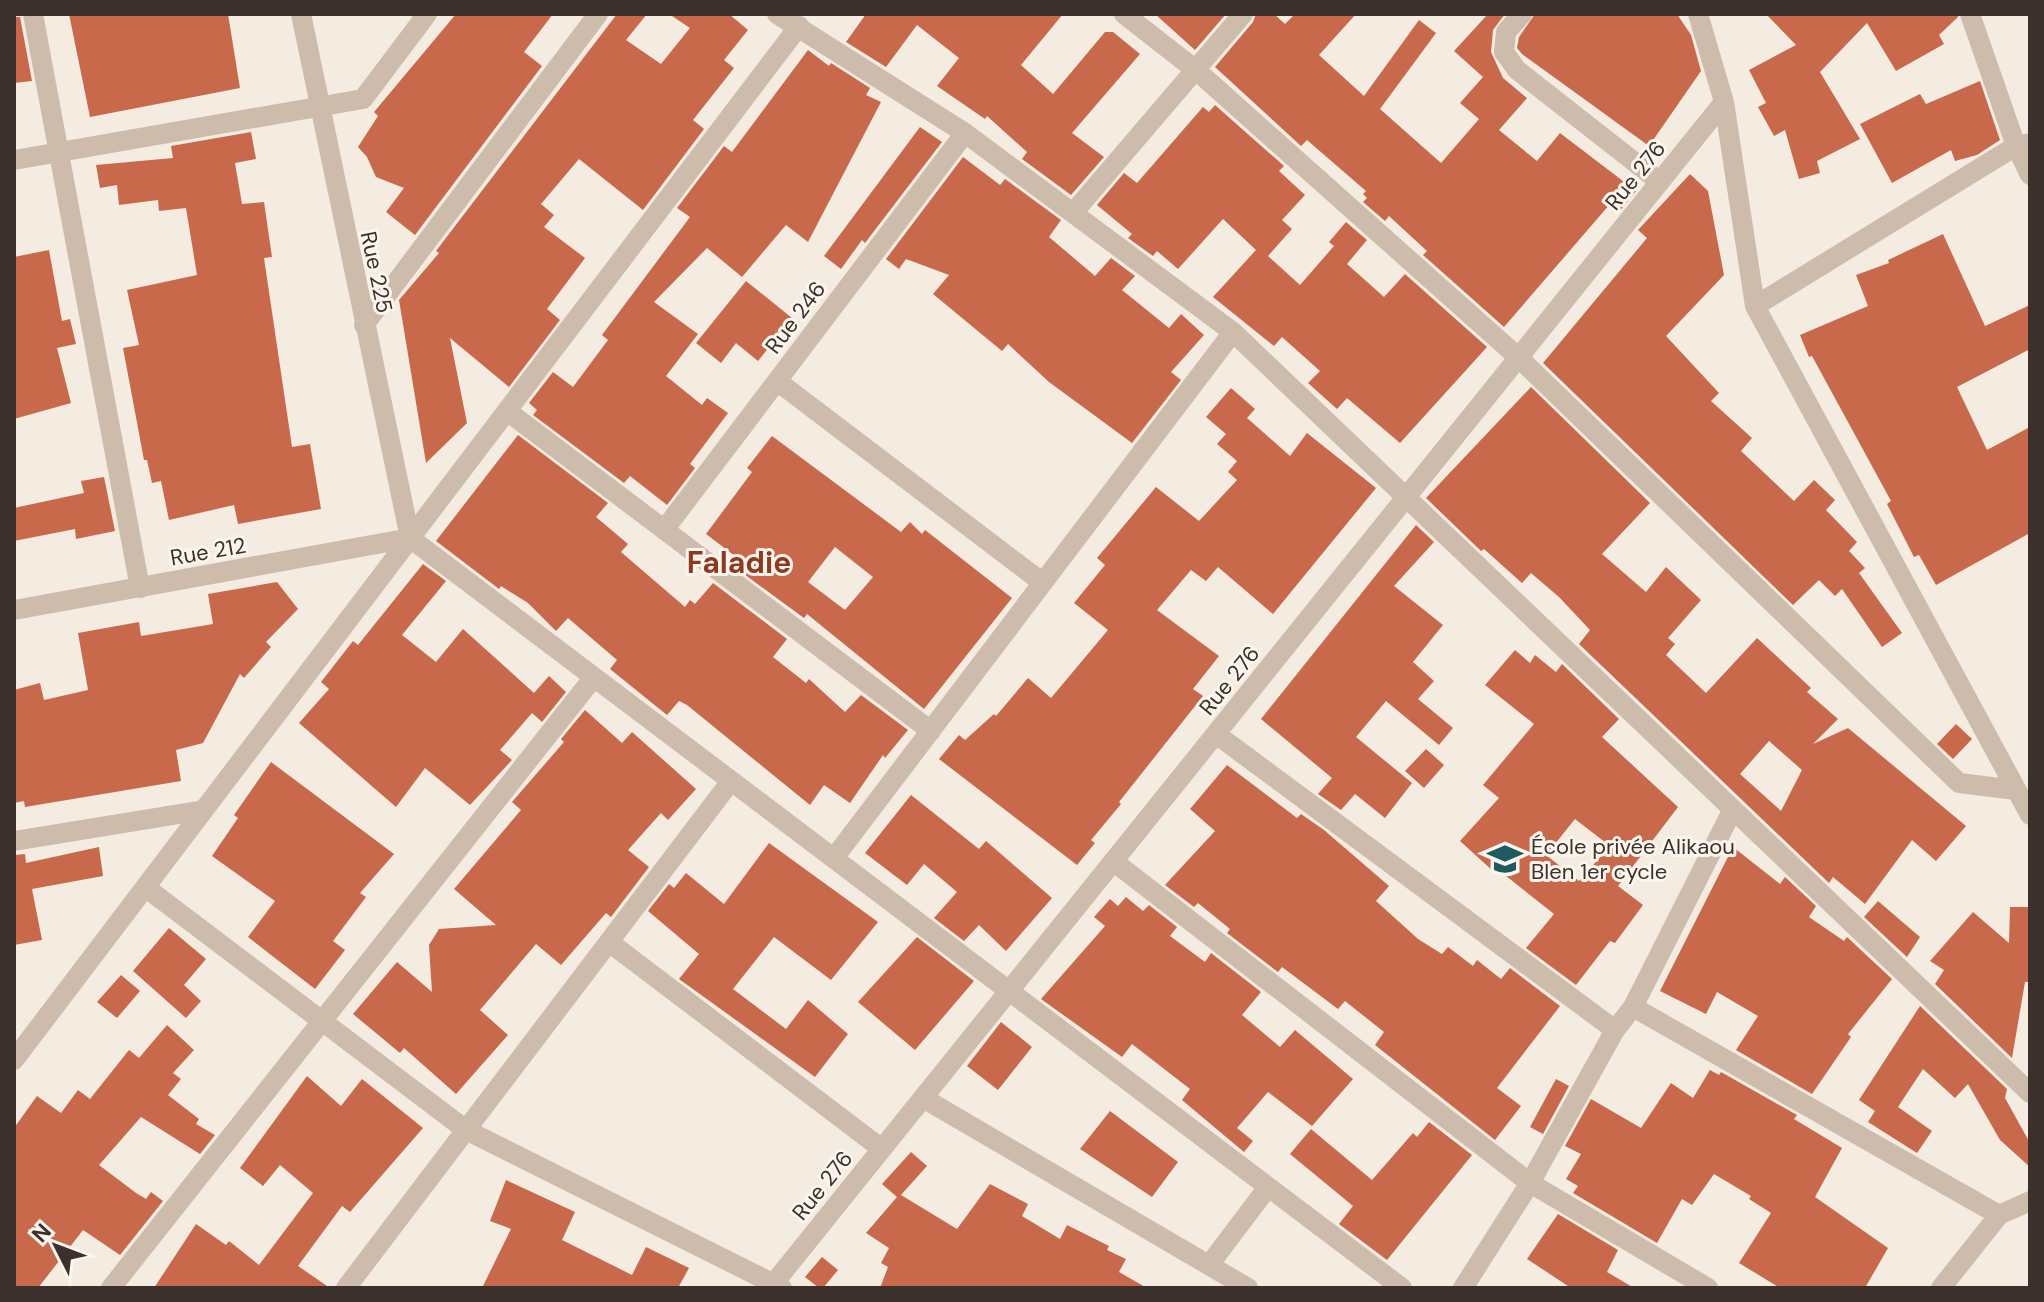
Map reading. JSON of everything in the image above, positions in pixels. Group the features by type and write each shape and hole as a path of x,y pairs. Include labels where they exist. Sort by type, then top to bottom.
{"street":[{"path":"33,14 140,588"},
{"name":"Rue 225","path":"301,14 410,538"},
{"path":"14,160 363,99 427,14"},
{"path":"364,325 598,14"},
{"path":"777,14 965,133 1233,332 2030,1093"},
{"path":"1124,14 1197,71 1519,358 1959,783 2016,790"},
{"path":"1073,213 1243,14"},
{"path":"1522,14 1506,32 1504,52 1517,70 1660,182"},
{"path":"1698,14 1724,102 1755,306 2030,815"},
{"path":"1970,14 2023,144 2030,175"},
{"path":"14,1060 799,26"},
{"name":"Rue 276","path":"775,1287 1008,991 1724,102"},
{"name":"Rue 246","path":"664,530 965,133"},
{"path":"1755,306 2023,144"},
{"path":"834,858 1233,332"},
{"path":"777,381 1043,583"},
{"path":"507,411 931,731"},
{"path":"410,538 1402,1288"},
{"name":"Rue 212","path":"14,610 410,538"},
{"path":"111,1288 594,677"},
{"path":"1216,734 1615,1030"},
{"path":"346,1288 731,781"},
{"path":"14,841 204,810"},
{"path":"1463,1288 1530,1183 1615,1030 1633,1007 1732,811"},
{"path":"1113,861 1530,1183 1708,1288"},
{"path":"145,887 466,1130 775,1287"},
{"path":"609,942 882,1149"},
{"path":"1633,1007 1999,1215"},
{"path":"923,1098 1248,1288"},
{"path":"1209,1265 1268,1187"},
{"path":"1941,1288 1999,1215 2030,1201"}],"building":[{"path":"69,14 228,14 240,88 90,117"},
{"path":"456,14 553,14 524,52 542,66 415,235 386,212 404,188 376,177 367,157 358,147 378,116 374,112"},
{"path":"617,14 647,14 626,40 661,64 690,28 669,14 729,14 748,30 724,60 734,68 693,120 704,129 643,210 579,159 541,204 554,215 544,227 585,258 547,309 560,320 509,387 450,338 467,423 426,463 399,300 439,253 436,251"},
{"path":"866,14 1063,14 1021,65 1053,94 1105,32 1113,32 1140,54 1072,133 1104,157 1071,195 1022,159 1027,152 987,116 985,119 937,86 959,58 917,25 886,67 846,42"},
{"path":"1155,14 1226,14 1195,50"},
{"path":"1256,14 1274,14 1285,24 1295,14 1356,14 1319,55 1364,96 1419,20 1436,33 1380,109 1441,163 1479,119 1460,103 1483,77 1454,51 1488,14 1505,14 1493,30 1491,52 1503,78 1527,98 1499,130 1537,161 1560,133 1636,191 1619,212 1610,204 1504,327 1423,255 1427,251 1389,216 1385,221 1363,202 1367,198 1363,194 1366,191 1307,140 1301,146 1215,67 1253,22"},
{"path":"1535,14 1677,14 1691,35 1701,71 1649,146 1522,54 1517,48 1519,37"},
{"path":"1766,14 1957,14 1958,17 1939,35 1944,44 1896,71 1867,23 1820,72 1860,139 1817,161 1820,173 1799,179 1785,130 1774,136 1758,107 1766,103 1749,70 1796,45"},
{"path":"14,17 20,17 32,81 14,83"},
{"path":"808,50 829,66 831,63 870,88 866,95 881,102 808,242 786,225 742,277 707,248 654,302 698,334 666,376 702,405 707,398 728,413 690,464 695,468 667,505 630,476 624,483 533,415 537,410 529,403 553,372 573,387 608,340 602,335 690,217 677,208 724,146 732,152"},
{"path":"1980,81 2000,140 1977,155 1955,161 1951,150 1892,183 1860,124 1920,94 1926,104"},
{"path":"1215,105 1284,166 1279,171 1305,195 1282,220 1292,229 1268,256 1300,285 1334,246 1329,242 1346,222 1367,240 1347,264 1384,297 1405,274 1487,347 1400,443 1347,398 1337,409 1308,383 1320,371 1282,337 1274,346 1213,297 1256,250 1223,219 1178,269 1157,251 1153,256 1128,238 1132,234 1097,205 1124,173 1137,183 1203,107 1209,112"},
{"path":"920,127 942,142 865,243 862,240 841,269 824,256"},
{"path":"251,132 256,159 235,163 242,204 264,202 272,257 264,258 292,447 310,444 321,509 238,524 234,505 169,520 161,481 152,483 147,460 144,460 123,348 139,345 127,290 197,275 186,208 159,211 158,200 119,205 117,185 100,188 96,165 173,158 171,146"},
{"path":"963,157 1000,185 1005,179 1061,220 1049,237 1095,276 1111,258 1135,276 1122,290 1169,328 1181,314 1204,335 1171,372 1181,380 1132,443 1049,382 1008,344 1002,351 933,294 949,275 906,259 899,269 886,259"},
{"path":"1690,174 1708,191 1724,275 1666,336 1719,393 1711,401 1752,438 1741,451 1794,501 1814,480 1835,500 1826,510 1857,542 1849,551 1865,568 1859,573 1902,633 1882,647 1842,589 1835,596 1819,580 1793,605 1543,363 1647,238 1638,230"},
{"path":"1943,234 1985,326 2030,305 2030,349 1957,387 1987,450 2030,427 2030,533 1936,585 1919,555 1914,557 1887,504 1891,501 1812,356 1809,357 1800,335 1868,306 1856,275 1889,263 1888,260"},
{"path":"49,250 62,321 70,319 76,344 57,348 71,403 14,419 14,257"},
{"path":"746,281 792,318 758,361 736,343 721,363 696,343"},
{"path":"1531,387 1650,503 1602,554 1646,592 1666,567 1701,600 1668,638 1675,644 1666,655 1706,693 1757,638 1811,688 1807,692 1838,719 1813,744 1848,728 1966,826 1936,861 1912,840 1865,904 1833,877 1829,883 1579,644 1590,630 1559,597 1531,573 1522,583 1484,549 1481,551 1426,498","holes":["1769,741 1802,770 1781,811 1740,774"]},
{"path":"1231,388 1255,409 1247,418 1290,456 1307,433 1376,488 1273,614 1218,567 1206,581 1191,570 1157,610 1219,656 1193,689 1203,696 1119,802 1121,804 1091,840 1095,843 1077,865 939,759 959,735 965,740 994,714 996,716 1028,678 1051,698 1108,630 1074,603 1105,565 1097,558 1156,487 1199,521 1237,480 1228,472 1237,461 1217,444 1226,434 1206,417"},
{"path":"518,435 608,503 596,517 628,544 621,552 685,607 690,600 695,604 713,583 787,639 773,657 806,683 809,679 845,712 861,695 908,730 885,758 883,755 850,803 824,785 810,805 687,705 679,701 667,715 610,669 617,660 568,618 556,631 528,603 501,586 499,589 436,541"},
{"path":"772,436 901,532 910,522 922,534 925,530 1012,598 924,709 807,614 804,618 729,563 735,556 706,534 752,472 747,468","holes":["835,547 873,577 845,610 808,582"]},
{"path":"104,477 115,531 76,539 75,529 14,541 14,508 84,493 81,481"},
{"path":"1416,525 1434,542 1394,586 1443,625 1413,662 1434,681 1418,699 1453,728 1439,745 1386,701 1356,737 1412,783 1385,818 1355,794 1341,810 1318,794 1332,778 1261,719"},
{"path":"423,564 446,581 402,635 436,662 463,629 534,693 549,676 566,692 542,722 532,713 500,750 512,760 470,805 425,768 396,807 299,723 329,689 321,682 353,641 358,645"},
{"path":"277,582 298,609 266,642 271,647 244,678 240,674 203,743 176,750 181,781 25,807 24,801 14,803 14,690 40,683 44,700 88,690 78,633 139,622 141,636 213,624 208,594"},
{"path":"1515,650 1530,663 1535,655 1556,672 1562,664 1619,719 1602,737 1678,807 1618,886 1643,905 1615,943 1610,941 1576,985 1526,948 1554,914 1496,868 1493,871 1460,841 1499,798 1483,785 1534,724 1485,685","holes":["1575,819 1610,846 1579,881 1546,855"]},
{"path":"585,710 622,743 632,732 696,789 668,820 661,813 628,850 649,867 611,917 606,913 561,965 536,944 480,1010 508,1035 456,1094 404,1048 400,1053 353,1014 397,962 432,992 429,945 439,929 496,925 454,889 521,810 512,802 564,742 561,739"},
{"path":"1956,724 1972,739 1953,759 1937,744"},
{"path":"1426,749 1444,765 1424,788 1405,771"},
{"path":"271,762 394,854 360,893 366,897 333,941 345,950 315,989 248,937 275,901 212,856 238,818 234,815"},
{"path":"1227,765 1297,818 1301,814 1324,830 1389,886 1376,901 1418,939 1442,954 1448,947 1473,966 1477,960 1501,979 1510,968 1560,1006 1497,1088 1521,1106 1495,1140 1375,1045 1384,1032 1345,1001 1338,1009 1282,967 1278,972 1227,933 1230,929 1198,903 1194,907 1165,885 1215,831 1190,809"},
{"path":"911,795 979,849 986,841 1052,898 1006,951 979,925 964,941 934,918 957,892 924,864 907,885 865,853"},
{"path":"769,843 878,922 831,980 774,937 733,989 786,1029 808,1000 848,1034 815,1077 679,979 699,954 648,911 669,884 674,888 686,873 724,904"},
{"path":"99,847 103,876 32,889 42,940 14,945 14,855 25,854 26,863"},
{"path":"1733,847 1780,884 1785,877 1816,906 1809,917 1844,941 1847,937 1892,979 1848,1034 1851,1037 1812,1094 1736,1050 1758,1016 1717,992 1706,1014 1660,991"},
{"path":"1126,897 1143,911 1149,905 1177,927 1170,936 1205,962 1211,953 1261,992 1242,1015 1280,1047 1295,1030 1353,1079 1312,1126 1268,1092 1237,1128 1253,1141 1244,1152 1182,1100 1190,1089 1132,1044 1122,1057 1041,999 1105,926 1094,917 1110,899 1118,906"},
{"path":"1878,901 1920,937 1907,957 1864,917"},
{"path":"2010,907 2030,907 2030,982 2025,982 2012,1058 1935,984 1944,970 1930,961 1973,912 2009,943"},
{"path":"169,928 206,959 184,985 201,1001 186,1018 133,971"},
{"path":"917,937 974,981 915,1050 858,1002"},
{"path":"121,975 140,991 117,1018 97,1002"},
{"path":"1920,1006 2007,1089 2005,1098 2030,1143 2030,1167 2000,1140 1968,1084 1955,1098 1923,1069 1898,1107 1932,1131 1917,1153 1868,1122 1875,1111 1859,1100"},
{"path":"1001,1022 1032,1047 998,1090 967,1066"},
{"path":"167,1025 194,1050 173,1073 181,1079 168,1095 199,1119 196,1124 215,1135 200,1154 141,1117 99,1165 146,1199 151,1192 163,1201 120,1255 83,1230 38,1288 14,1288 14,1128 37,1096 61,1113 78,1090 90,1099 129,1050 139,1058"},
{"path":"1710,1070 1719,1075 1721,1072 1797,1115 1794,1119 1842,1148 1815,1197 1888,1248 1865,1288 1780,1288 1739,1263 1771,1213 1749,1199 1751,1196 1714,1174 1692,1205 1682,1199 1657,1243 1573,1193 1578,1186 1566,1179 1581,1154 1565,1146 1591,1099 1641,1128 1671,1083 1693,1098"},
{"path":"307,1076 341,1106 362,1079 423,1128 350,1212 342,1206 298,1266 330,1288 154,1288 196,1224 226,1245 229,1241 259,1265 313,1193 280,1165 263,1186 240,1168"},
{"path":"1556,1079 1569,1086 1543,1134 1530,1127"},
{"path":"1110,1111 1178,1162 1152,1197 1080,1149"},
{"path":"1429,1122 1472,1155 1387,1260 1339,1224 1353,1206 1290,1154 1311,1129 1372,1180 1413,1133 1417,1137"},
{"path":"911,1152 927,1166 901,1195 957,1229 990,1184 1028,1204 1022,1216 1060,1239 1067,1225 1109,1246 1107,1250 1126,1259 1119,1272 1147,1288 880,1288 888,1267 881,1263 889,1248 866,1233 897,1197 882,1184"},
{"path":"506,1180 575,1212 562,1240 632,1275 646,1247 689,1268 678,1288 482,1288 511,1229 490,1221"},
{"path":"1558,1214 1618,1250 1607,1272 1634,1288 1571,1288 1527,1259"},
{"path":"822,1257 838,1270 823,1288 819,1288 805,1277"}],"place":[{"name":"École privée Alikaou Blen 1er cycle","path":"1505,859"}],"district":[{"name":"Faladie","path":"739,563"}]}
